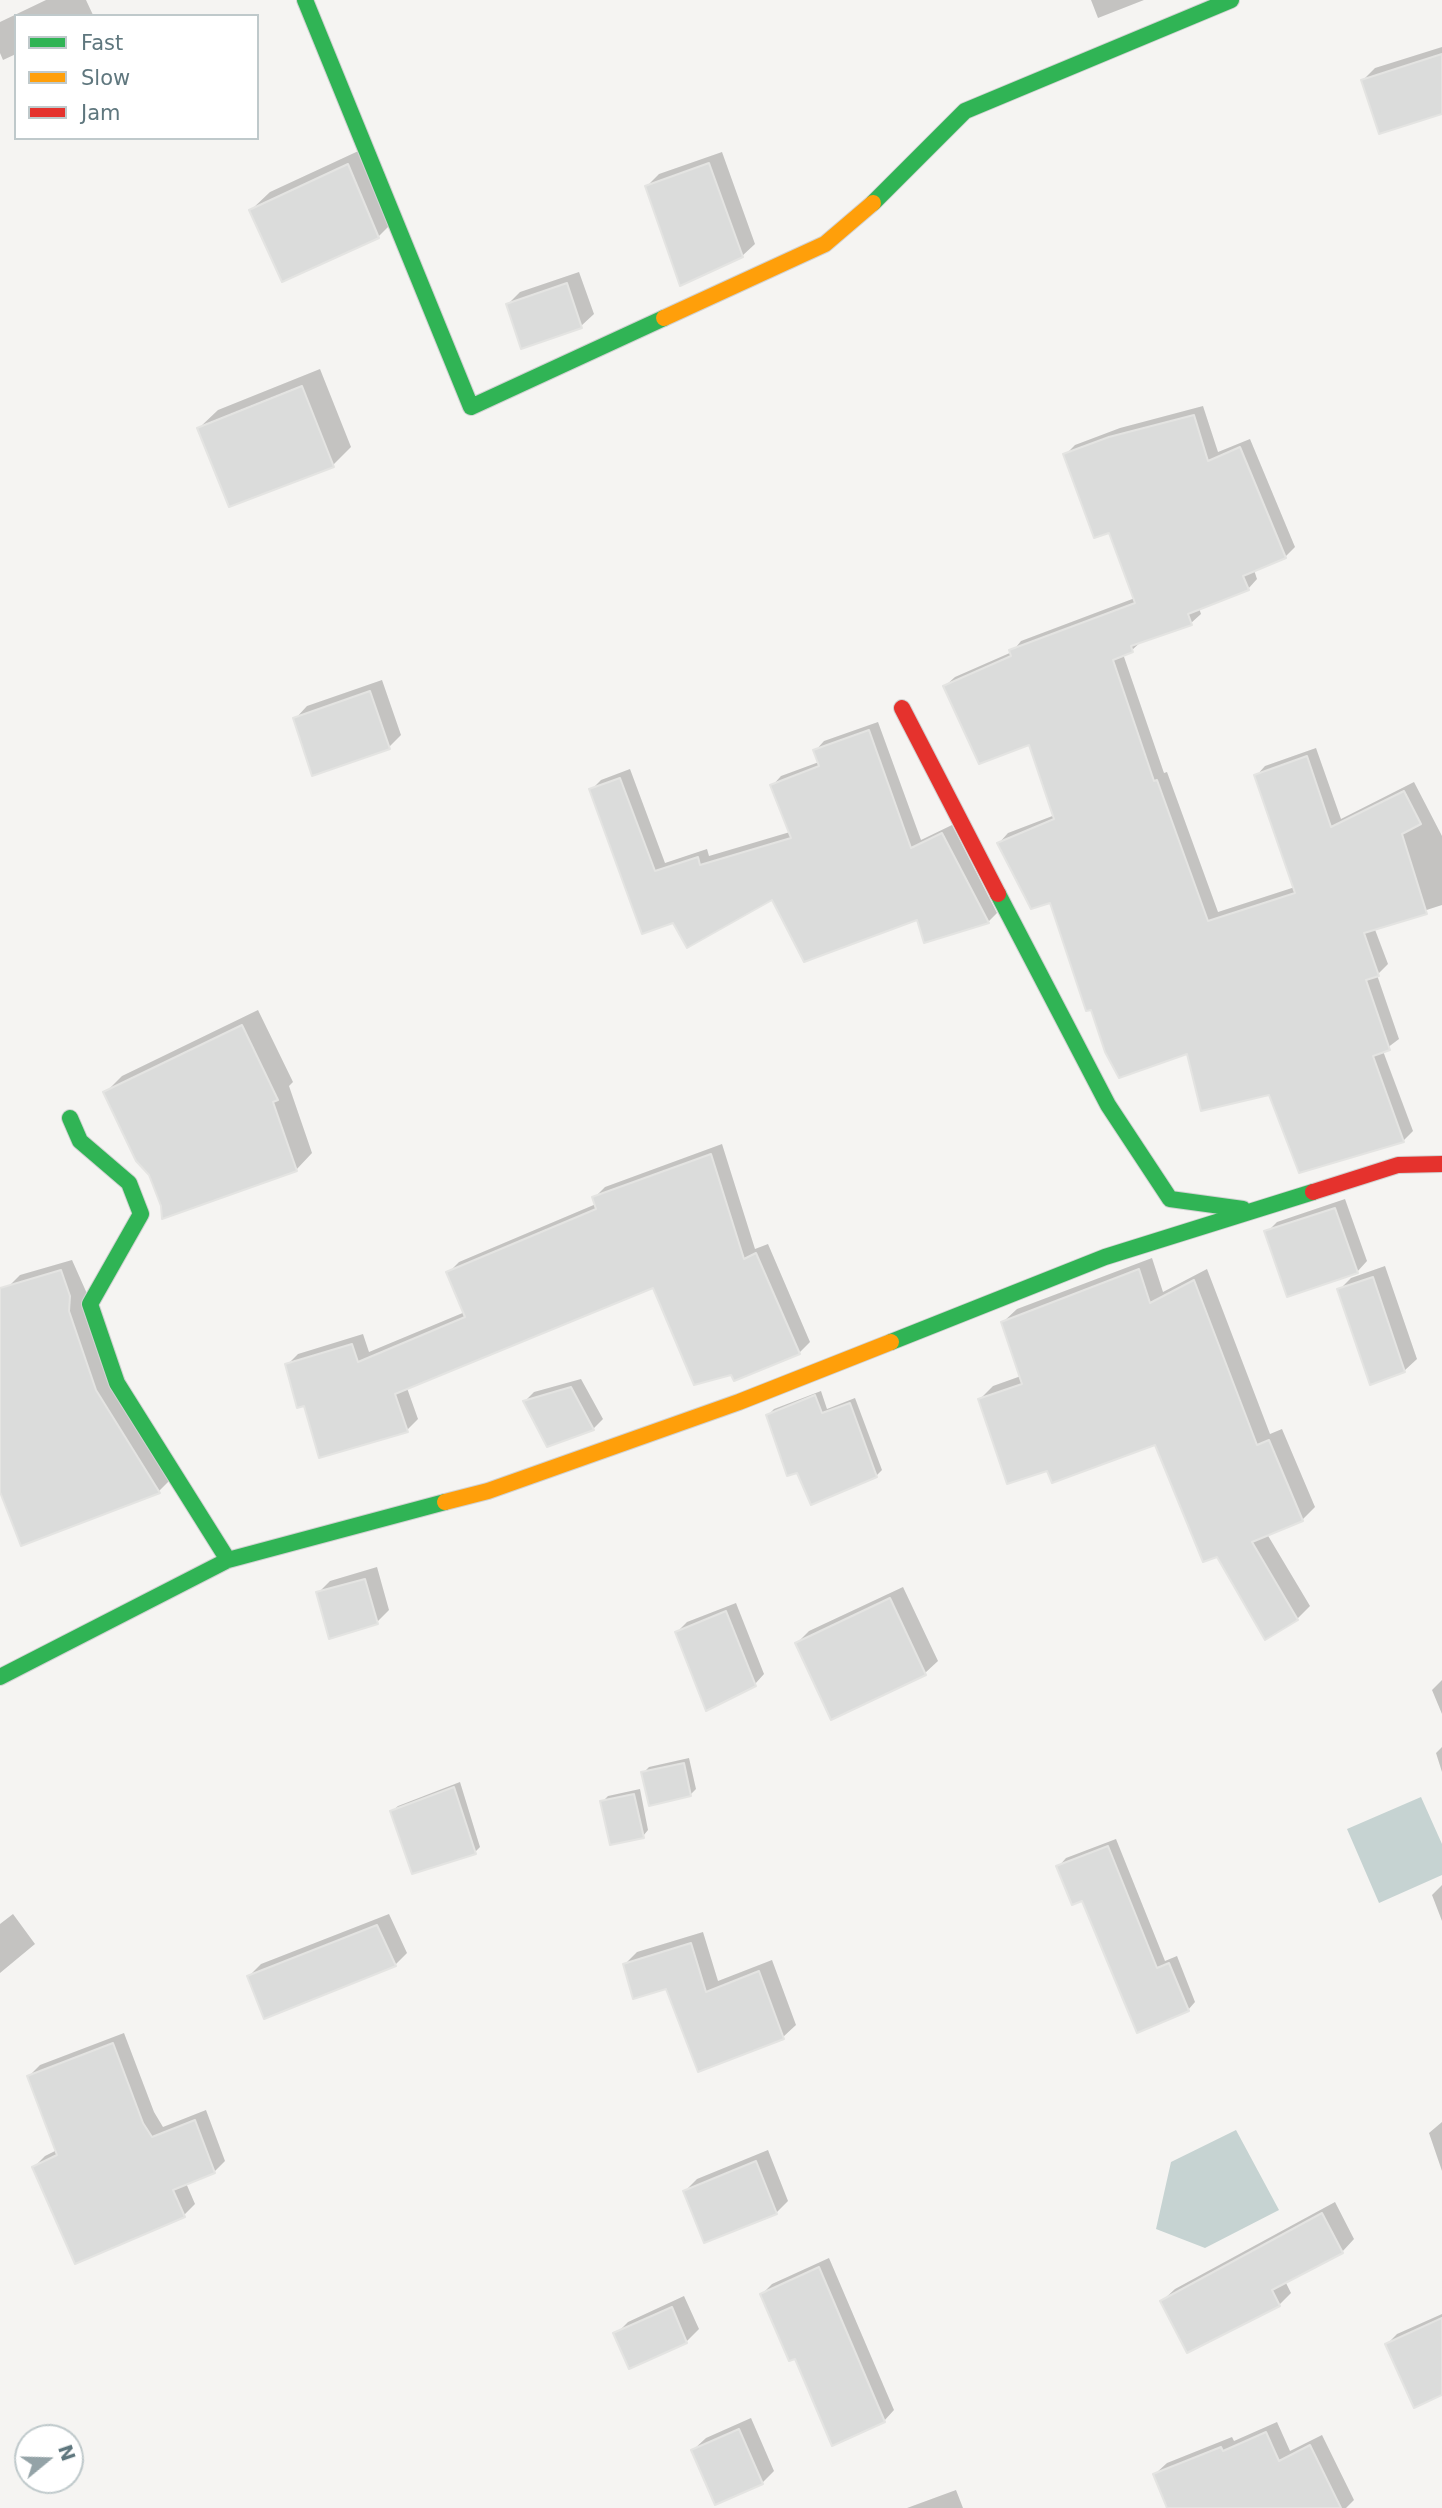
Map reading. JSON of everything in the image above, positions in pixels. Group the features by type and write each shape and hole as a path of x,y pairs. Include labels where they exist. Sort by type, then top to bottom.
{"street":[{"path":"306,0 471,407 825,244 894,184 965,111 1230,0"},
{"path":"902,708 1108,1105 1170,1199 1252,1210"},
{"path":"70,1118 80,1141 129,1184 141,1214 90,1304 117,1383 228,1560"},
{"path":"0,1677 228,1560 488,1491 738,1402 1105,1257 1398,1166 1442,1164"}],"shaded area":[{"path":"1421,1797 1442,1844 1442,1875 1379,1903 1347,1829"},
{"path":"1236,2130 1279,2210 1205,2248 1156,2229 1171,2162"}],"building":[{"path":"1442,54 1442,114 1379,134 1361,80"},
{"path":"709,163 743,257 680,286 645,186"},
{"path":"348,164 379,238 282,282 249,210"},
{"path":"567,283 582,328 521,349 506,304"},
{"path":"302,386 334,467 229,507 197,428"},
{"path":"1194,415 1208,461 1240,447 1286,558 1243,576 1249,590 1188,614 1192,625 1131,646 1133,652 1113,660 1154,781 1157,780 1208,921 1295,893 1254,775 1307,756 1331,827 1404,791 1421,824 1402,834 1427,914 1364,933 1379,976 1366,980 1390,1050 1373,1056 1404,1142 1299,1173 1269,1095 1201,1111 1187,1054 1119,1078 1105,1052 1091,1010 1086,1011 1050,903 1031,909 997,843 1054,819 1029,745 979,764 943,686 1011,656 1009,650 1135,603 1109,533 1094,538 1063,454 1109,437"},
{"path":"370,691 390,749 312,776 293,718"},
{"path":"869,730 911,848 942,833 989,923 924,943 917,920 804,962 772,900 687,948 673,923 642,934 589,789 620,778 655,871 698,857 700,865 791,838 770,785 819,766 813,750"},
{"path":"242,1025 278,1100 273,1102 297,1171 162,1219 161,1206 149,1175 136,1161 103,1092"},
{"path":"711,1154 744,1259 756,1253 800,1354 734,1381 731,1375 694,1385 653,1288 395,1394 408,1432 319,1458 304,1406 297,1408 285,1364 352,1344 358,1362 465,1317 446,1272 596,1209 592,1197"},
{"path":"1335,1208 1358,1273 1287,1297 1264,1231"},
{"path":"1139,1269 1150,1303 1194,1280 1257,1445 1269,1440 1303,1521 1252,1542 1298,1620 1265,1640 1217,1557 1203,1562 1155,1445 1052,1483 1047,1471 1007,1484 978,1399 1022,1384 1001,1322"},
{"path":"61,1270 70,1296 69,1311 96,1390 160,1493 21,1546 0,1492 0,1288"},
{"path":"1373,1277 1405,1372 1370,1385 1337,1289"},
{"path":"571,1387 594,1430 547,1447 523,1401"},
{"path":"815,1395 822,1413 850,1403 877,1477 811,1505 797,1473 787,1476 766,1415"},
{"path":"365,1579 378,1624 329,1639 316,1592"},
{"path":"890,1598 926,1675 831,1720 795,1643"},
{"path":"726,1611 756,1686 706,1711 675,1632"},
{"path":"684,1763 691,1796 649,1806 641,1772"},
{"path":"454,1787 476,1854 412,1874 390,1811"},
{"path":"634,1794 644,1838 610,1845 600,1801"},
{"path":"1108,1846 1157,1968 1169,1963 1189,2011 1137,2033 1082,1901 1072,1905 1056,1866"},
{"path":"377,1925 396,1966 264,2019 247,1976"},
{"path":"691,1943 706,1992 759,1971 784,2039 698,2072 666,1989 633,1999 623,1964"},
{"path":"113,2043 143,2123 152,2137 195,2120 215,2173 173,2190 185,2217 75,2264 32,2167 57,2155 27,2076"},
{"path":"756,2161 777,2214 704,2243 683,2191"},
{"path":"1322,2213 1343,2253 1272,2290 1280,2306 1187,2353 1160,2301"},
{"path":"819,2267 885,2422 832,2446 795,2359 789,2361 760,2294"},
{"path":"672,2307 687,2343 629,2369 613,2333"},
{"path":"1442,2318 1442,2395 1414,2408 1385,2344"},
{"path":"739,2429 763,2484 715,2505 691,2450"},
{"path":"1266,2432 1279,2461 1310,2445 1341,2508 1167,2508 1153,2474 1221,2447 1223,2451"}],"traffic: fast":[{"path":"305,0 471,407 664,318"},
{"path":"873,203 965,111 1231,0"},
{"path":"998,894 1108,1105 1170,1199 1243,1209"},
{"path":"70,1118 80,1141 129,1183 141,1214 90,1304 117,1383 228,1560"},
{"path":"891,1342 1105,1257 1313,1192"},
{"path":"0,1677 228,1560 445,1502"}],"traffic: slow":[{"path":"664,318 825,244 873,203"},
{"path":"445,1502 488,1491 739,1402 891,1342"}],"traffic: jam":[{"path":"902,708 998,894"},
{"path":"1313,1192 1398,1165 1442,1164"}]}
